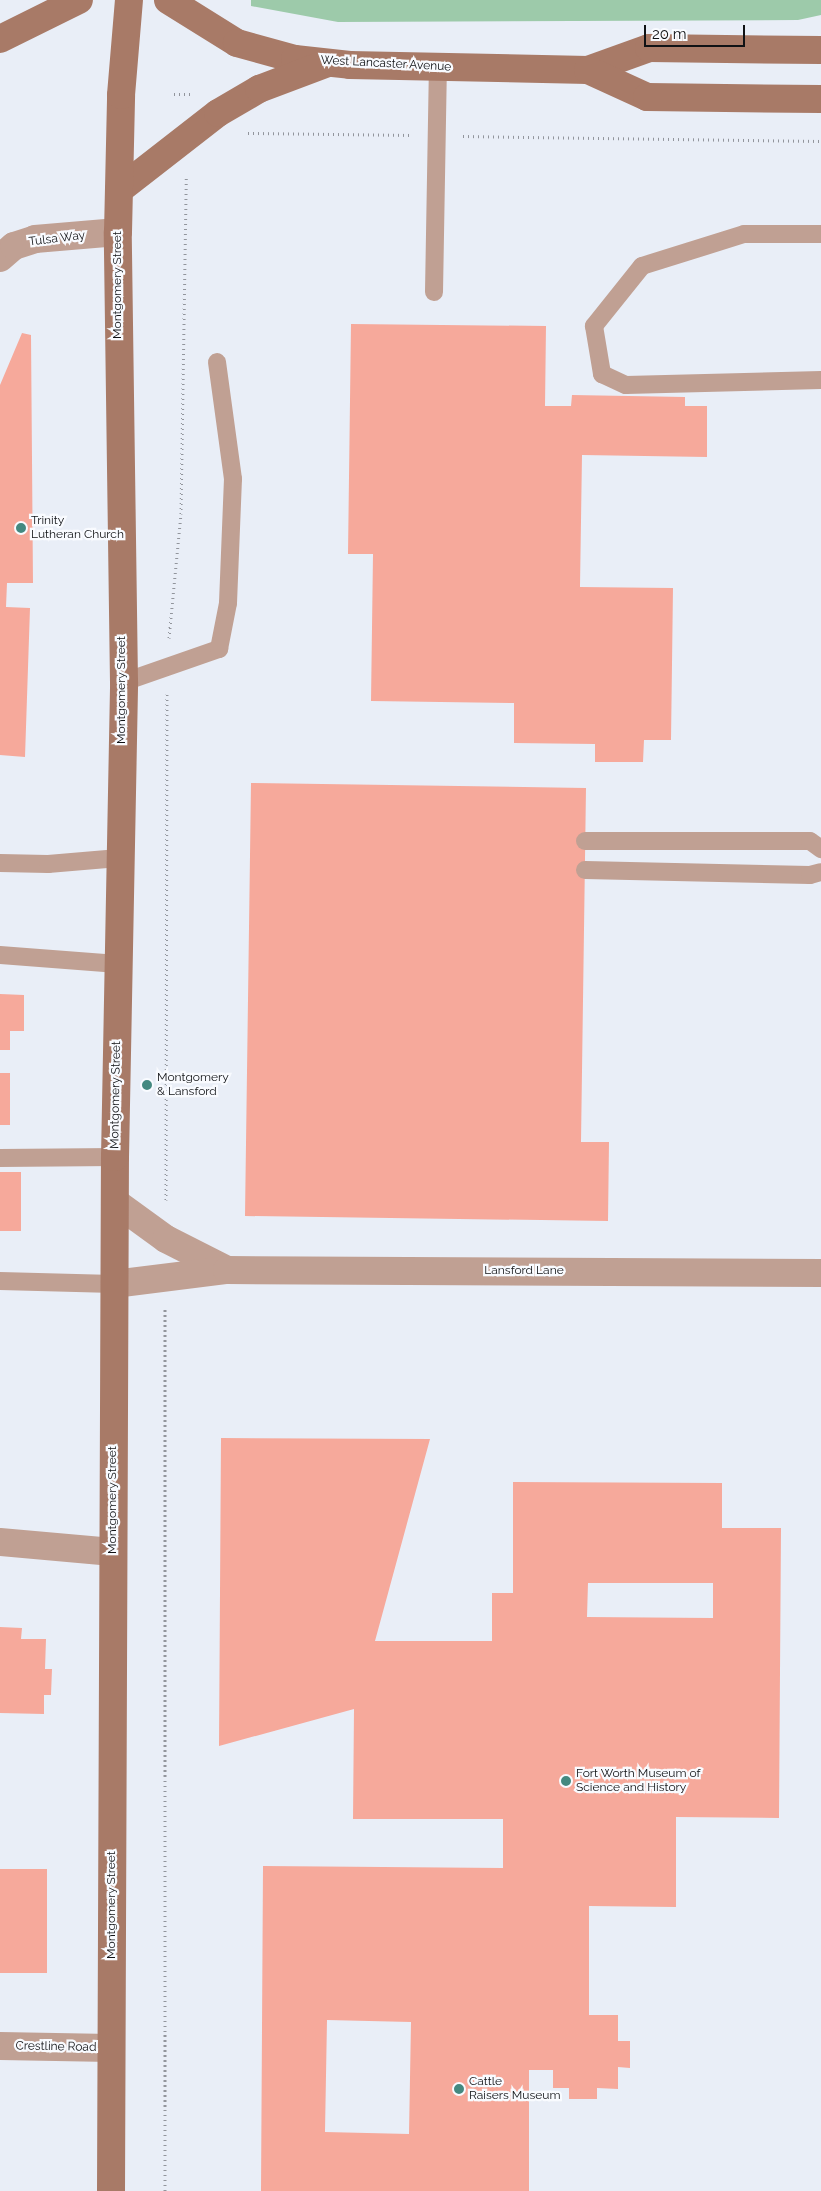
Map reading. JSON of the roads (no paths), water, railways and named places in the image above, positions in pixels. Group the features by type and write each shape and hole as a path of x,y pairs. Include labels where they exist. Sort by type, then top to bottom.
{"main road":[{"path":"0,39 78,0"},
{"name":"Montgomery Street","path":"111,2191 115,1157 119,858 124,682 118,232 129,0"},
{"name":"West Lancaster Avenue","path":"168,0 238,43 295,59 328,63 588,70 650,48 821,50"},
{"path":"119,190 227,108 259,88 328,63"},
{"name":"West Lancaster Avenue","path":"588,70 647,97 821,99"}],"street":[{"name":"Tulsa Way","path":"0,258 14,246 36,239 118,232"},
{"name":"Lansford Lane","path":"115,1202 166,1239 228,1270"},
{"name":"Lansford Lane","path":"114,1284 165,1276 228,1270 821,1273"},
{"path":"0,1542 113,1552"},
{"name":"Crestline Road","path":"0,2046 111,2048"}],"lane":[{"path":"434,292 438,67"},
{"path":"821,234 744,234 642,266 594,326 602,374 626,385 821,380"},
{"path":"124,682 219,649 228,603 233,479 217,362"},
{"path":"586,841 810,842 821,848"},
{"path":"0,864 48,864 119,858"},
{"path":"585,870 810,875 821,872"},
{"path":"0,955 118,964"},
{"path":"0,1158 115,1157"},
{"path":"0,1281 114,1284"}],"place":[{"name":"Trinity Lutheran Church","path":"21,528"},
{"name":"Montgomery & Lansford","path":"147,1085"},
{"name":"Fort Worth Museum of Science and History","path":"566,1781"},
{"name":"Cattle Raisers Museum","path":"459,2089"}]}
